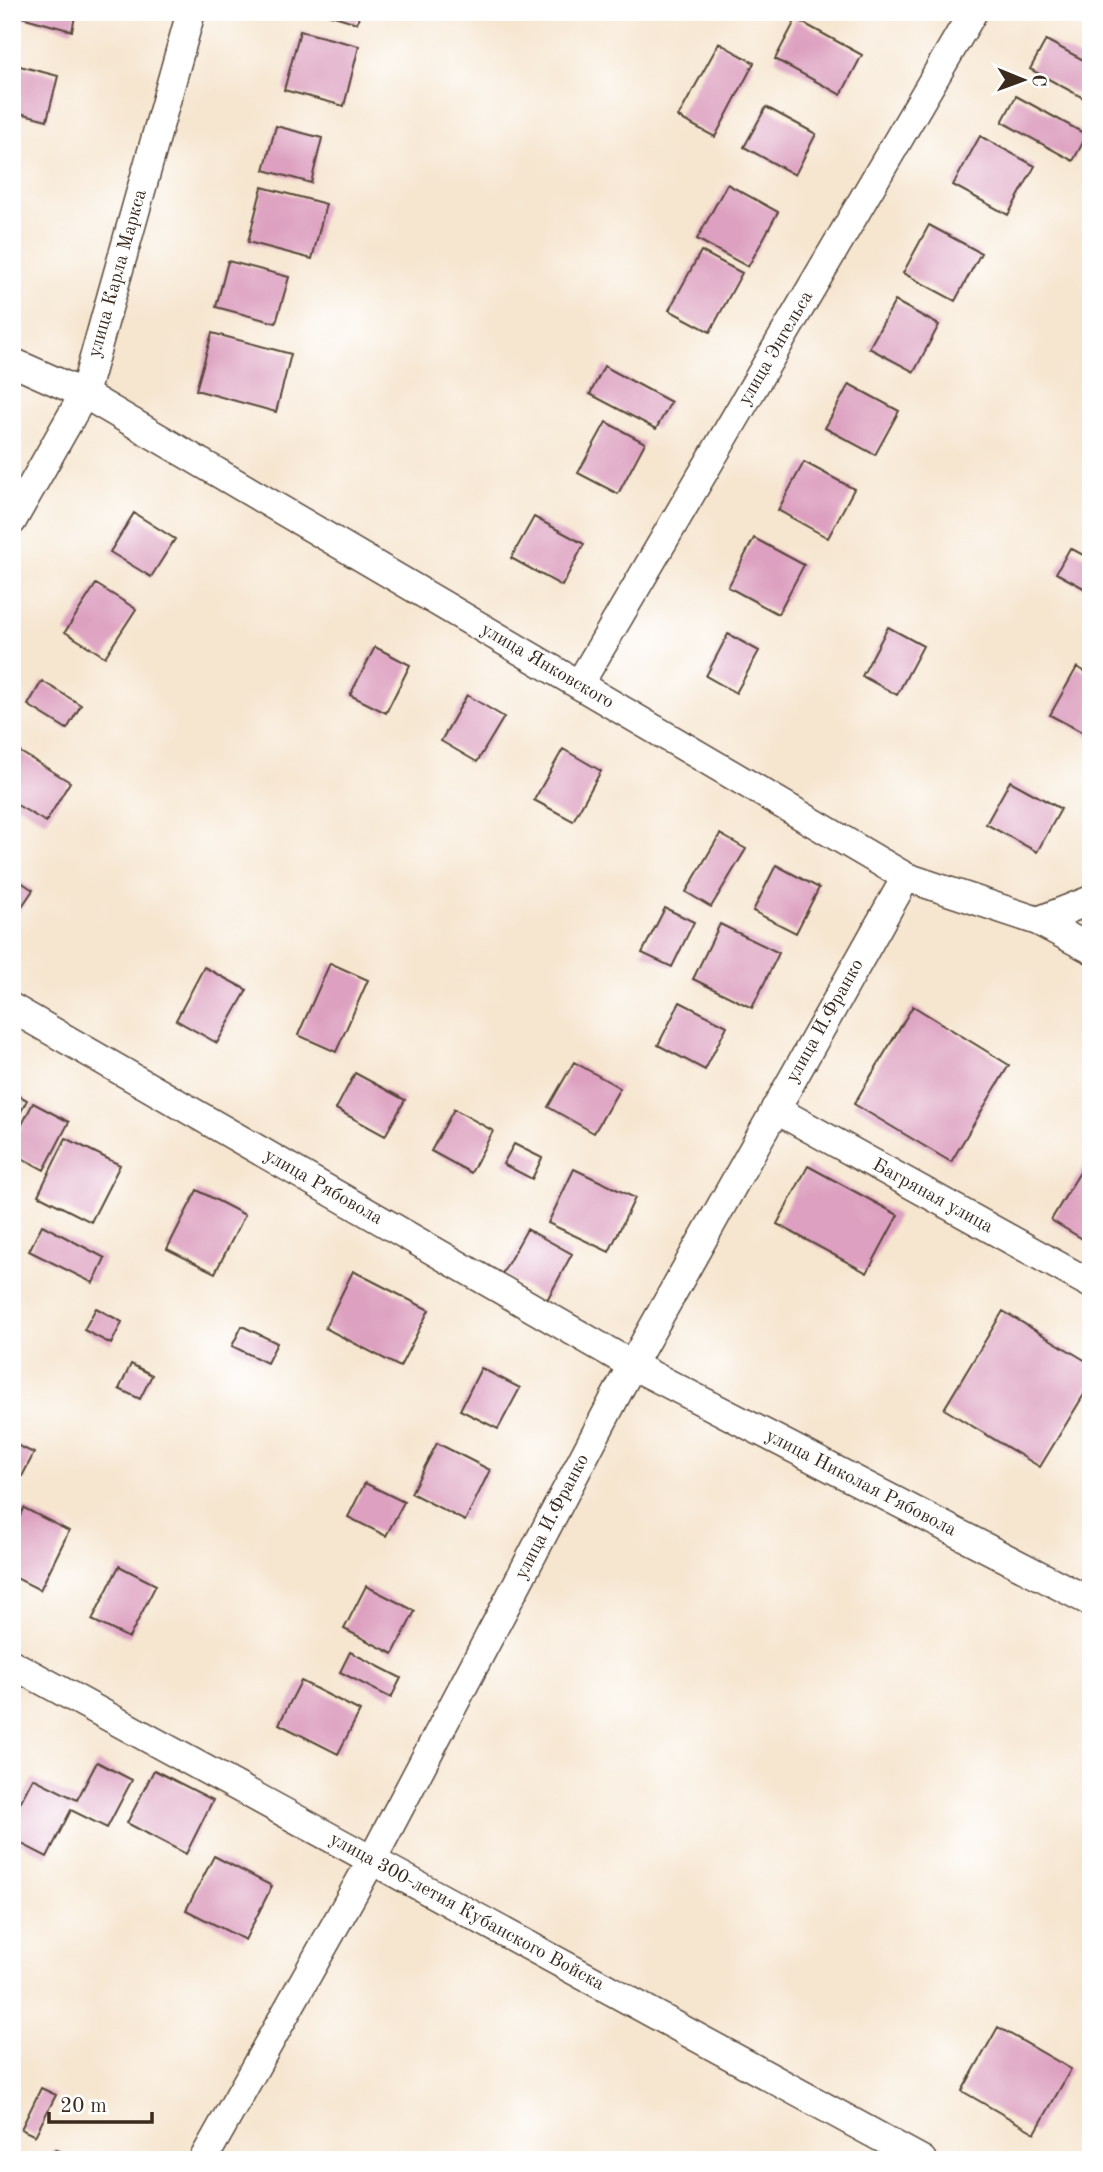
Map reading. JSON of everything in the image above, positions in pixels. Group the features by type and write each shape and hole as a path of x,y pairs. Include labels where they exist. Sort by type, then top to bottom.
{"street":[{"name":"улица Карла Маркса","path":"12,521 84,394 191,12"},
{"name":"улица Энгельса","path":"580,683 973,12"},
{"name":"улица Янковского","path":"12,362 84,394 580,683 906,877 1038,921 1091,948"},
{"name":"улица И.Франко","path":"204,2160 373,1858 632,1365 906,877"},
{"path":"1038,921 1091,900"},
{"name":"улица Рябовола","path":"12,1009 632,1365"},
{"name":"Багряная улица","path":"775,1109 1091,1284"},
{"name":"улица Николая Рябовола","path":"632,1365 1091,1602"},
{"name":"улица 300-летия Кубанского Войска","path":"12,1664 373,1858 922,2160"}],"building":[{"path":"19,12 76,12 72,31 18,16"},
{"path":"321,12 360,12 357,23"},
{"path":"796,19 862,55 841,95 775,59"},
{"path":"300,31 359,46 344,106 284,90"},
{"path":"1046,40 1091,64 1089,101 1030,69"},
{"path":"719,43 754,63 715,137 678,117"},
{"path":"12,64 58,76 47,120 12,111"},
{"path":"1016,96 1087,135 1073,161 1002,122"},
{"path":"766,107 816,134 795,175 744,147"},
{"path":"276,126 322,138 311,183 264,170"},
{"path":"980,136 1035,166 1008,215 953,185"},
{"path":"727,184 778,212 748,267 697,239"},
{"path":"262,187 326,204 312,259 248,242"},
{"path":"929,225 981,253 955,301 903,273"},
{"path":"701,251 742,273 710,332 669,310"},
{"path":"228,261 289,277 276,323 216,307"},
{"path":"895,301 939,325 914,372 869,348"},
{"path":"212,333 291,354 276,412 196,390"},
{"path":"604,366 671,402 656,429 590,394"},
{"path":"849,384 899,411 875,455 825,428"},
{"path":"606,422 645,443 618,494 578,473"},
{"path":"804,462 854,489 828,538 778,510"},
{"path":"134,513 175,539 151,577 110,552"},
{"path":"534,517 584,544 562,586 511,558"},
{"path":"754,538 804,565 778,614 728,587"},
{"path":"1070,548 1091,559 1091,592 1056,573"},
{"path":"96,584 136,609 105,657 65,632"},
{"path":"888,627 923,646 897,695 862,676"},
{"path":"728,634 759,651 736,693 706,676"},
{"path":"375,647 410,665 386,713 350,695"},
{"path":"1077,667 1091,675 1091,737 1050,715"},
{"path":"42,681 81,705 67,729 28,705"},
{"path":"467,695 504,717 477,762 441,741"},
{"path":"12,747 70,782 46,822 12,802"},
{"path":"563,749 601,771 573,821 534,800"},
{"path":"1010,781 1061,809 1037,852 986,824"},
{"path":"720,834 746,849 711,907 686,892"},
{"path":"776,865 819,888 796,933 753,911"},
{"path":"12,876 33,890 12,921"},
{"path":"665,908 694,922 672,967 642,953"},
{"path":"720,924 779,953 752,1008 693,979"},
{"path":"330,963 368,980 336,1052 298,1035"},
{"path":"204,967 247,990 217,1043 176,1020"},
{"path":"680,1002 727,1026 705,1070 658,1045"},
{"path":"913,1006 1009,1065 951,1162 854,1104"},
{"path":"574,1062 620,1088 594,1133 548,1107"},
{"path":"355,1073 405,1100 385,1136 336,1109"},
{"path":"12,1092 27,1100 12,1129"},
{"path":"33,1103 69,1122 44,1170 12,1153 12,1144"},
{"path":"454,1109 493,1131 471,1173 431,1151"},
{"path":"66,1138 120,1165 91,1222 38,1195"},
{"path":"514,1144 542,1158 532,1179 503,1164"},
{"path":"1091,1154 1091,1244 1051,1220"},
{"path":"808,1166 898,1215 867,1273 777,1224"},
{"path":"574,1169 635,1198 609,1252 548,1223"},
{"path":"197,1190 245,1215 215,1273 167,1249"},
{"path":"42,1225 105,1258 93,1283 29,1251"},
{"path":"527,1229 572,1254 547,1300 502,1274"},
{"path":"353,1271 429,1310 400,1367 325,1328"},
{"path":"96,1308 122,1322 111,1344 84,1330"},
{"path":"1003,1311 1091,1364 1091,1383 1040,1467 944,1409"},
{"path":"242,1326 277,1343 267,1363 232,1346"},
{"path":"131,1364 152,1375 140,1399 119,1389"},
{"path":"481,1368 520,1388 498,1429 460,1410"},
{"path":"12,1443 34,1453 12,1496"},
{"path":"437,1443 490,1470 465,1521 411,1493"},
{"path":"365,1483 404,1502 386,1536 348,1517"},
{"path":"24,1508 69,1531 40,1590 12,1576 12,1532"},
{"path":"119,1566 156,1585 129,1638 92,1620"},
{"path":"366,1586 415,1611 393,1654 344,1629"},
{"path":"350,1652 401,1678 391,1698 340,1672"},
{"path":"301,1681 360,1711 338,1754 279,1724"},
{"path":"97,1762 132,1780 107,1828 71,1810 47,1857 12,1839 12,1818 33,1778 77,1800"},
{"path":"154,1770 213,1800 186,1854 127,1823"},
{"path":"214,1856 272,1886 245,1940 186,1910"},
{"path":"998,2027 1071,2069 1035,2133 962,2091"},
{"path":"41,2088 56,2095 35,2136 21,2129"},
{"path":"55,2149 76,2160 49,2160"}]}
